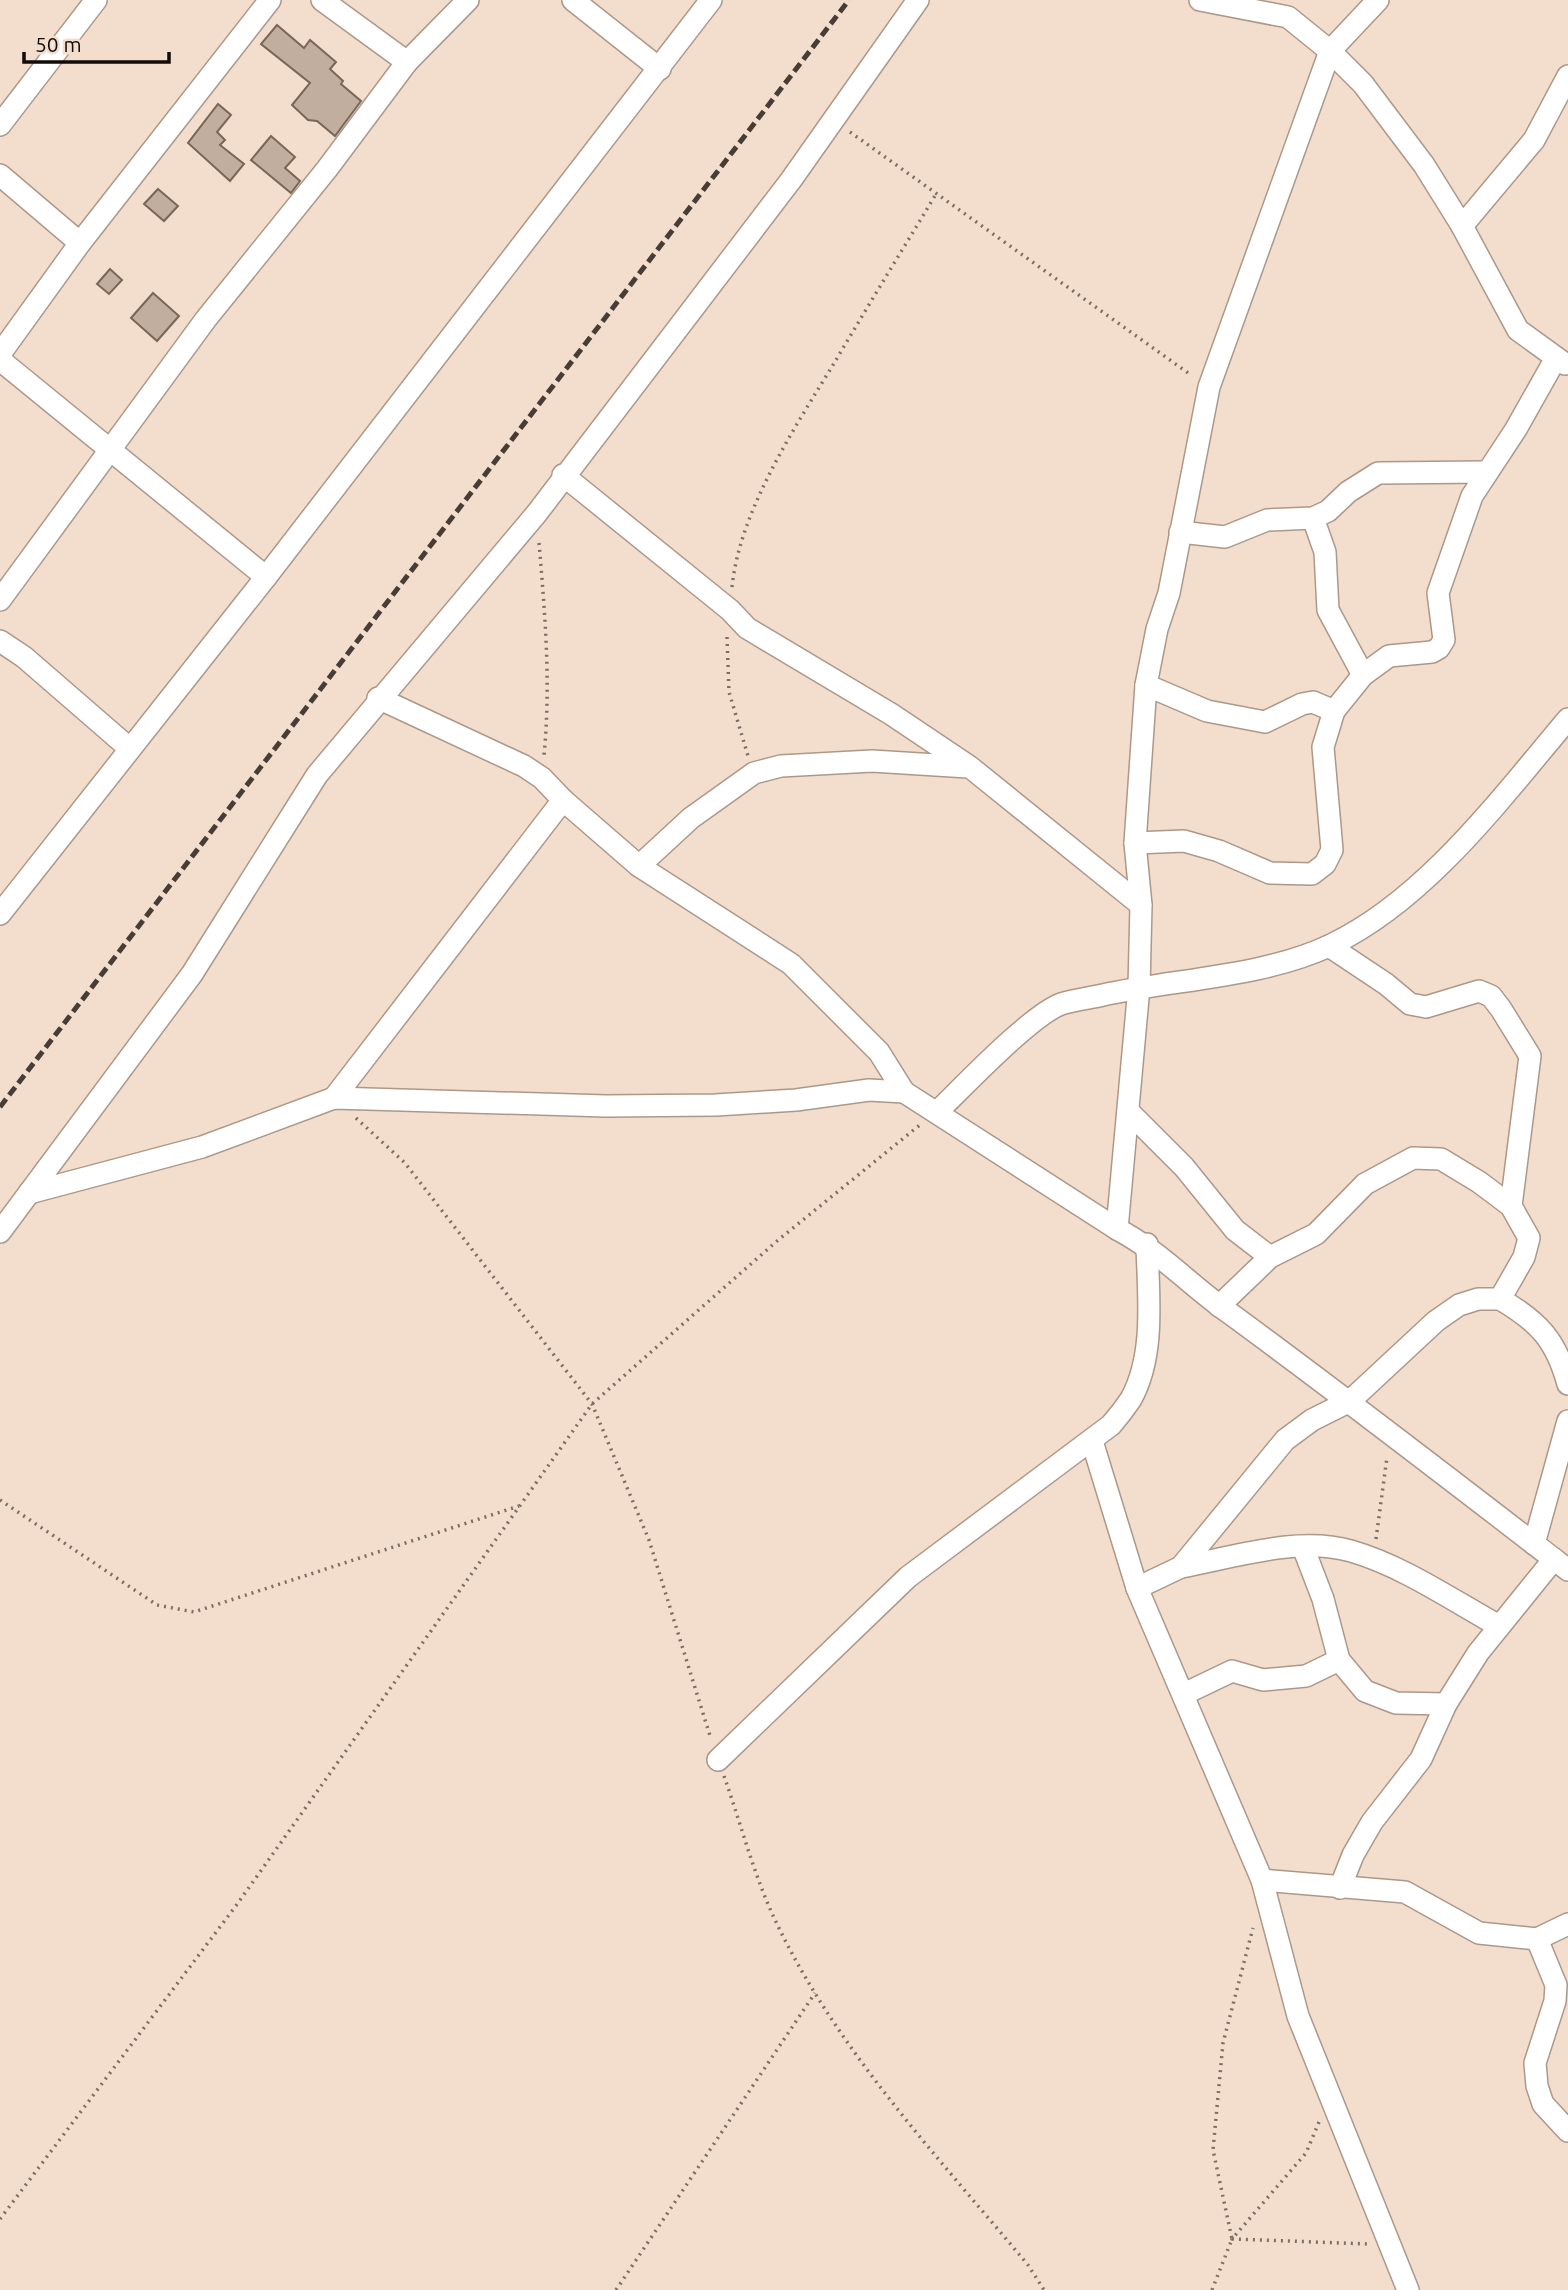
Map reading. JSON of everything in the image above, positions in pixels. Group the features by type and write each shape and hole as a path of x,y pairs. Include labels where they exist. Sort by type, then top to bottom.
{"street":[{"path":"0,125 96,0"},
{"path":"0,354 80,243 270,0"},
{"path":"322,0 407,62"},
{"path":"0,600 206,319 327,169 407,62 468,0"},
{"path":"573,0 660,69"},
{"path":"0,914 265,577 711,0"},
{"path":"0,1232 192,974 317,775 378,698 537,513 563,475 736,254 918,0"},
{"path":"1135,843 1184,841 1219,851 1270,873 1312,874 1325,864 1332,850 1323,747 1334,711 1363,675 1389,656 1432,652 1444,640 1438,593 1472,496 1562,362 1518,330 1462,226 1363,84 1330,51 1288,17 1200,0"},
{"path":"1117,1229 1139,987 1141,905 1135,843 1146,685 1157,629 1169,593 1209,387 1330,51 1378,0"},
{"path":"1462,226 1534,140 1568,76"},
{"path":"0,175 80,243"},
{"path":"0,360 107,451 265,577"},
{"path":"1180,531 1225,537 1267,520 1313,517 1328,511 1348,492 1378,473 1487,472"},
{"path":"563,475 768,642 891,714 970,767 1141,905"},
{"path":"1313,517 1325,552 1328,610 1363,675"},
{"path":"0,640 24,657 129,748"},
{"path":"1146,685 1207,711 1265,722 1302,704 1313,702 1334,711"},
{"path":"378,698 488,748 542,778 563,800 639,866 790,964 879,1052 904,1092 1117,1229 1147,1244 1219,1306 1350,1401 1561,1565 1499,1626 1446,1704 1421,1759 1372,1822 1353,1855 1340,1888"},
{"path":"937,1112 1014,1040 1060,1005 1139,987 1278,964 1329,946 1403,899 1476,824 1568,719"},
{"path":"639,866 691,818 754,774 781,766 872,761 970,767"},
{"path":"334,1098 563,800"},
{"path":"1329,946 1386,984 1410,1004 1426,1007 1479,991 1491,996 1501,1009 1530,1056 1511,1206"},
{"path":"29,1194 202,1147 334,1098 606,1107 796,1100 869,1090 904,1092"},
{"path":"1129,1112 1184,1167 1235,1230 1270,1256"},
{"path":"1219,1306 1270,1256 1316,1234 1365,1184 1413,1158 1441,1159 1511,1206 1529,1238 1524,1257 1500,1299"},
{"path":"718,1760 908,1577 1111,1425 1131,1398 1143,1362 1149,1316 1147,1244"},
{"path":"1181,1567 1285,1440 1312,1420 1350,1401 1436,1321 1459,1305 1478,1299 1500,1299 1528,1316 1555,1345 1568,1384"},
{"path":"1534,1544 1568,1422"},
{"path":"1092,1441 1137,1588 1262,1880 1298,2016 1408,2290"},
{"path":"1137,1588 1181,1567 1303,1547 1351,1551 1499,1626"},
{"path":"1303,1547 1323,1600 1339,1660 1364,1691 1396,1703 1446,1704"},
{"path":"1184,1694 1232,1671 1263,1680 1306,1676 1339,1660"},
{"path":"1262,1880 1405,1892 1479,1933 1537,1939 1568,1924"},
{"path":"1537,1939 1556,1985 1555,2001 1535,2063 1537,2086 1543,2104 1568,2131"}],"path":[{"path":"834,120 1209,387"},
{"path":"754,774 729,692 727,636 734,562 752,513 795,426 936,194"},
{"path":"537,513 546,627 548,718 542,778"},
{"path":"334,1098 405,1163 592,1404 649,1540 718,1760 775,1921 815,1993 888,2097 1028,2264 1044,2290"},
{"path":"0,2219 239,1903 592,1404 777,1241 937,1112"},
{"path":"1367,1558 1375,1544 1388,1430"},
{"path":"0,1500 157,1605 194,1612 519,1506"},
{"path":"1232,2239 1213,2150 1223,2043 1253,1927"},
{"path":"616,2290 815,1993"},
{"path":"1212,2290 1232,2239 1306,2153 1331,2093"},
{"path":"1232,2239 1388,2244"}],"building":[{"path":"277,25 304,48 310,40 336,62 330,69 343,81 341,84 361,101 335,136 317,121 308,120 292,105 310,83 261,44"},
{"path":"218,104 231,115 217,132 225,140 220,145 244,164 230,181 188,143"},
{"path":"271,136 295,157 285,168 300,181 291,193 251,160"},
{"path":"158,189 178,206 164,221 144,204"},
{"path":"110,269 122,280 109,294 97,284"},
{"path":"153,293 179,316 157,341 131,318"}],"railway":[{"path":"0,1107 849,0"}]}
